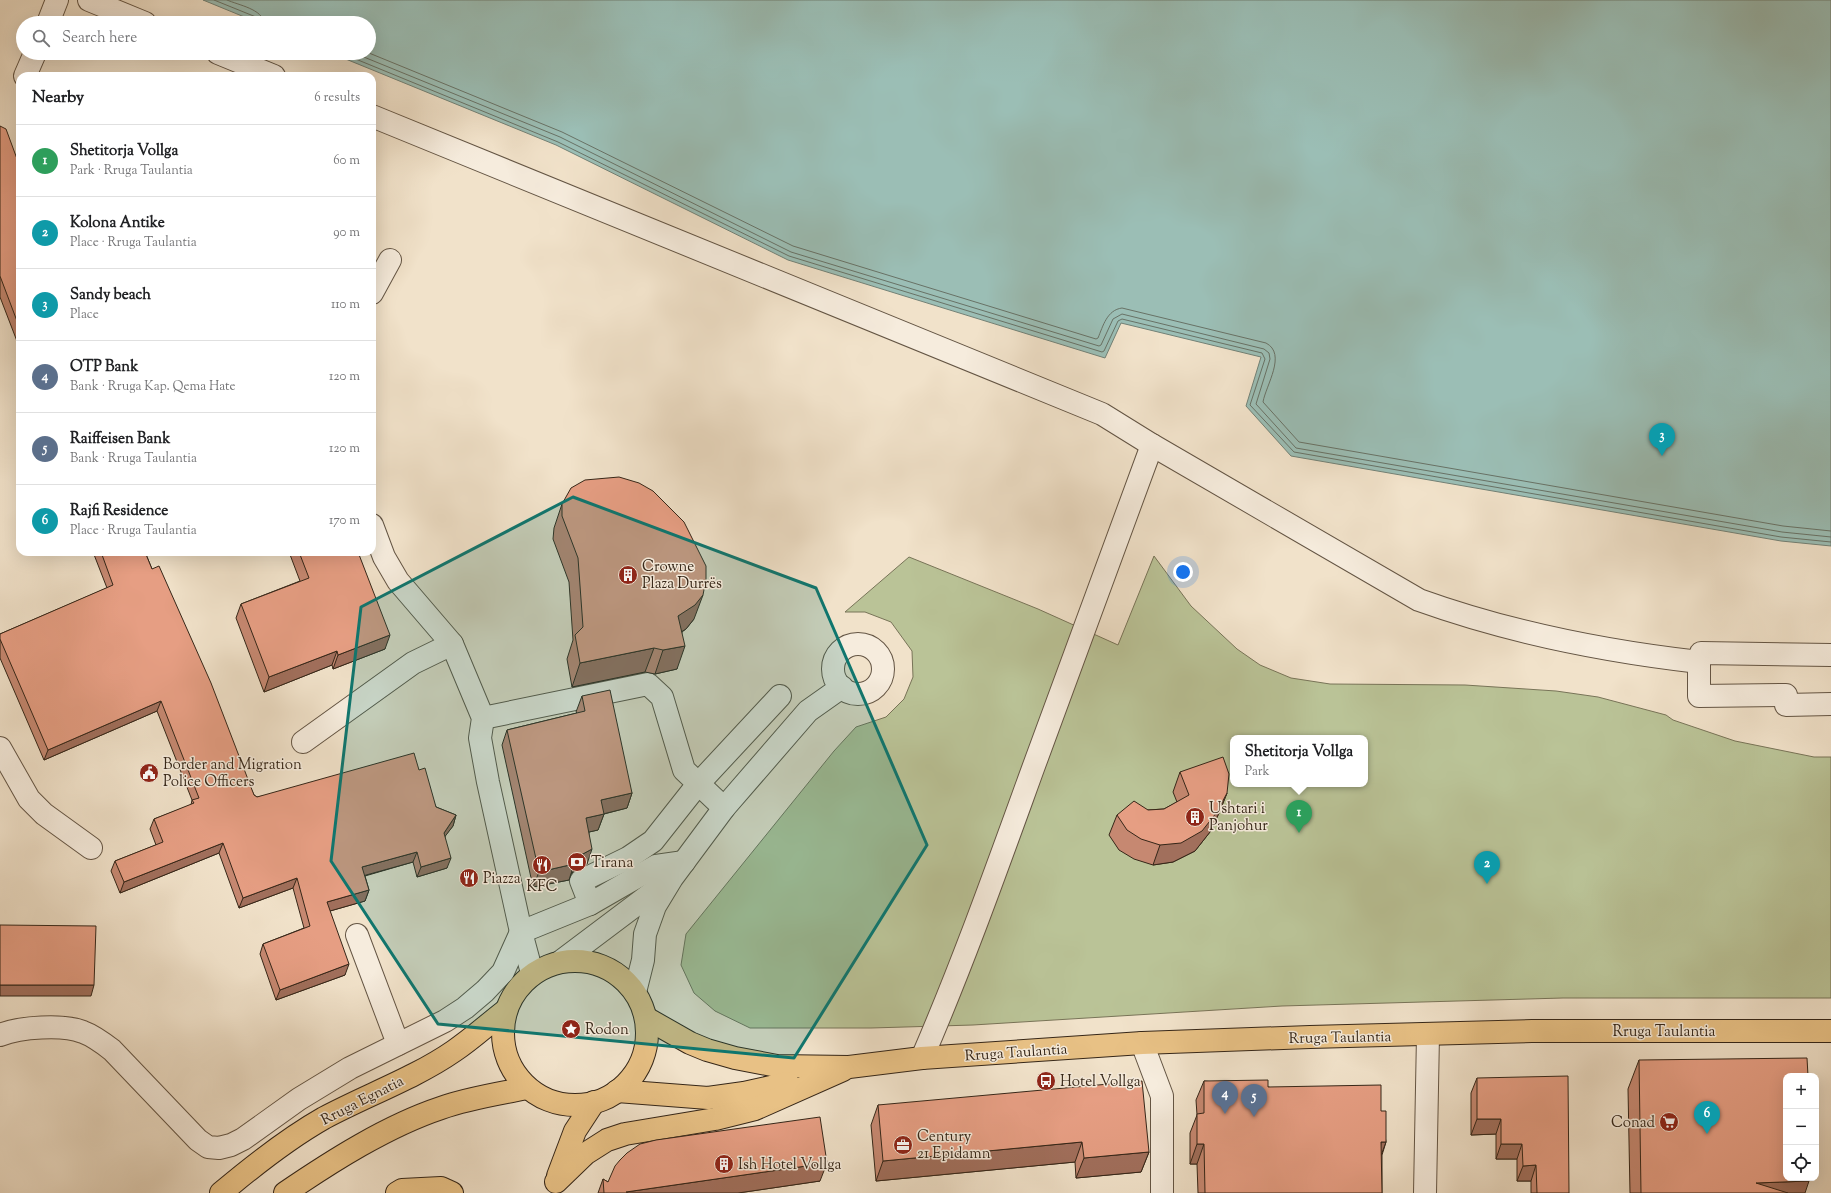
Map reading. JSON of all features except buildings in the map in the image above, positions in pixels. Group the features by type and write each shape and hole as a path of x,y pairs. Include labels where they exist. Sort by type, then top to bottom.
{"main road":[{"path":"578,960 595,963 610,969 624,979 635,992 642,1004 646,1018 647,1039 642,1059 632,1077 617,1091 606,1098 594,1102 577,1105 559,1104 542,1098 527,1088 514,1072 505,1053 502,1033 505,1011 516,990 532,973 546,966 560,962 578,960"},
{"name":"Rruga Egnatia","path":"221,1193 290,1139 323,1119 413,1074 454,1051 505,1011"},
{"name":"Rruga Taulantia","path":"646,1018 690,1043 735,1058 777,1066 849,1067 922,1058 1142,1043 1532,1031 1831,1031"},
{"name":"Rruga Taulantia","path":"617,1091 708,1098 779,1086 849,1067"},
{"path":"555,1187 585,1154 607,1140 625,1134 715,1119 755,1109 849,1067"},
{"path":"286,1193 352,1151 439,1108 467,1100 527,1088"},
{"path":"555,1187 575,1131 594,1102"},
{"path":"397,1193 402,1190 441,1188 452,1193"}],"street":[{"path":"51,16 57,0"},
{"path":"89,0 128,16"},
{"path":"27,72 32,60"},
{"path":"235,60 264,72"},
{"path":"376,118 1102,414 1152,445 1418,600 1464,616 1552,640 1699,662"},
{"path":"376,286 390,260"},
{"path":"922,1058 943,1010 1152,445"},
{"path":"376,536 384,557 398,581 452,644 483,718 480,738 521,932 532,973"},
{"path":"303,742 413,663 452,644"},
{"path":"1831,655 1701,653 1699,662 1699,696 1786,700 1831,704"},
{"path":"483,718 648,684 662,698 684,770 724,808"},
{"path":"635,992 643,960 645,934 655,906 678,870 724,808 808,711 842,687"},
{"path":"590,904 581,881 628,858 653,841 698,784 780,696"},
{"path":"0,748 28,799 44,814 91,848"},
{"path":"0,1035 22,1029 63,1028 83,1031 99,1040 112,1050 198,1140 208,1147 219,1148 232,1145 243,1140 298,1099 325,1083 398,1044 446,1021 465,1008 485,991 503,972 521,932 590,904 656,866 678,870"},
{"path":"560,962 678,870"},
{"path":"357,935 398,1044"},
{"path":"1425,1193 1428,1035"},
{"path":"1142,1043 1162,1096 1162,1193"}],"highlighted area":[{"path":"573,497 816,588 927,845 794,1058 438,1024 331,861 361,607"}],"green space":[{"path":"1154,556 1191,606 1237,649 1260,665 1291,678 1330,684 1465,685 1556,691 1598,697 1666,715 1673,720 1735,741 1814,757 1831,757 1831,998 1563,998 1282,1006 973,1025 871,1028 750,1028 715,1011 694,993 681,965 686,934 834,751 856,727 886,717 904,699 913,677 912,651 891,622 865,612 845,612 909,557 1038,609 1118,645"}],"water":[{"path":"203,0 1831,0 1831,546 1781,541 1291,456 1246,406 1261,357 1121,323 1105,358 788,260 556,145 348,60 376,60 376,16 242,16"}],"place":[{"name":"Sandy beach","path":"1662,456"},
{"name":"Crowne Plaza Durrës","path":"628,575"},
{"name":"Border and Migration Police Officers","path":"149,773"},
{"name":"Ushtari i Panjohur","path":"1195,817"},
{"name":"Shetitorja Vollga","path":"1299,833"},
{"name":"Tirana","path":"577,862"},
{"name":"KFC","path":"542,865"},
{"name":"Piazza","path":"469,878"},
{"name":"Kolona Antike","path":"1487,884"},
{"name":"Rodon","path":"571,1029"},
{"name":"Hotel Vollga","path":"1046,1081"},
{"name":"OTP Bank","path":"1225,1114"},
{"name":"Raiffeisen Bank","path":"1254,1117"},
{"name":"Conad","path":"1669,1122"},
{"name":"Rajfi Residence","path":"1707,1134"},
{"name":"Century 21 Epidamn","path":"903,1145"},
{"name":"Ish Hotel Vollga","path":"724,1164"}]}
